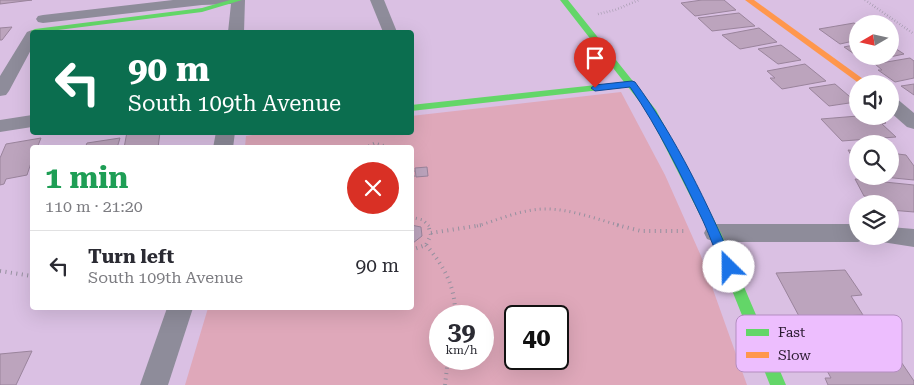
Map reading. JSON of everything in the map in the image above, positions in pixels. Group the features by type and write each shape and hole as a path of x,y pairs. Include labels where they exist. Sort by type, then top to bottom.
{"street":[{"path":"36,30 48,12 238,0"},
{"path":"236,30 238,0"},
{"path":"56,30 193,11 238,0"},
{"path":"376,0 389,30"},
{"path":"564,0 651,110 672,148 704,232 744,315"},
{"path":"749,0 853,75"},
{"path":"0,91 30,40"},
{"path":"414,108 632,84"},
{"path":"899,110 914,123"},
{"path":"0,126 30,121"},
{"path":"704,232 849,233"},
{"path":"899,237 914,238"},
{"path":"154,385 179,310"},
{"path":"772,372 778,385"}],"path":[{"path":"577,16 615,10 639,0"},
{"path":"865,0 914,34"},
{"path":"431,232 474,227 516,214 541,209 571,212 641,231 704,232"},
{"path":"414,218 426,222 431,232 430,240 426,244 414,249"},
{"path":"426,244 438,260 452,285 456,298 456,305"},
{"path":"0,271 30,276"},
{"path":"445,385 447,370"}],"shaded area":[{"path":"621,92 665,175 701,256 736,354 736,372 742,372 747,385 185,385 207,310 414,310 414,145 245,145 246,136 253,135 414,135 414,116"}],"building":[{"path":"0,0 32,0 0,4"},
{"path":"702,0 724,0 736,10 695,16 681,3"},
{"path":"739,13 755,26 712,31 698,18"},
{"path":"849,24 849,42 840,44 819,29"},
{"path":"12,27 2,40 0,40 0,28"},
{"path":"759,28 777,42 740,49 722,35"},
{"path":"781,45 801,60 778,64 758,49"},
{"path":"910,58 914,61 914,78 899,81 899,75 885,75 878,70 882,70 876,65 899,65 899,60"},
{"path":"805,64 826,81 782,89 770,78 775,78 767,71"},
{"path":"835,84 849,96 849,103 829,106 809,88"},
{"path":"914,84 914,95 901,86"},
{"path":"849,117 849,125 883,125 894,135 849,135 849,140 842,141 821,119"},
{"path":"126,135 160,135 158,145 125,145"},
{"path":"41,138 38,145 30,145 30,166 27,175 6,179 4,184 0,185 0,158 6,144"},
{"path":"120,138 118,145 86,145 87,143"},
{"path":"899,154 906,155 914,166 914,180 899,179"},
{"path":"427,167 428,176 416,177 415,168"},
{"path":"899,183 914,185 914,212 899,211 899,195 863,195 858,185 899,185"},
{"path":"414,226 421,227 422,236 414,242"},
{"path":"845,270 862,295 851,296 863,315 798,315 776,273"},
{"path":"32,351 16,385 0,385 0,354"},
{"path":"902,363 914,381 914,385 828,385 825,378 831,378 828,372 902,372"}],"traffic: fast":[{"path":"43,30 202,10 238,0"},
{"path":"564,0 651,110 715,233 749,315"},
{"path":"414,108 632,84"},
{"path":"773,372 778,385"}],"traffic: slow":[{"path":"749,0 853,75"}],"route":[{"path":"595,88 632,84 651,110 692,185 729,267"}]}
